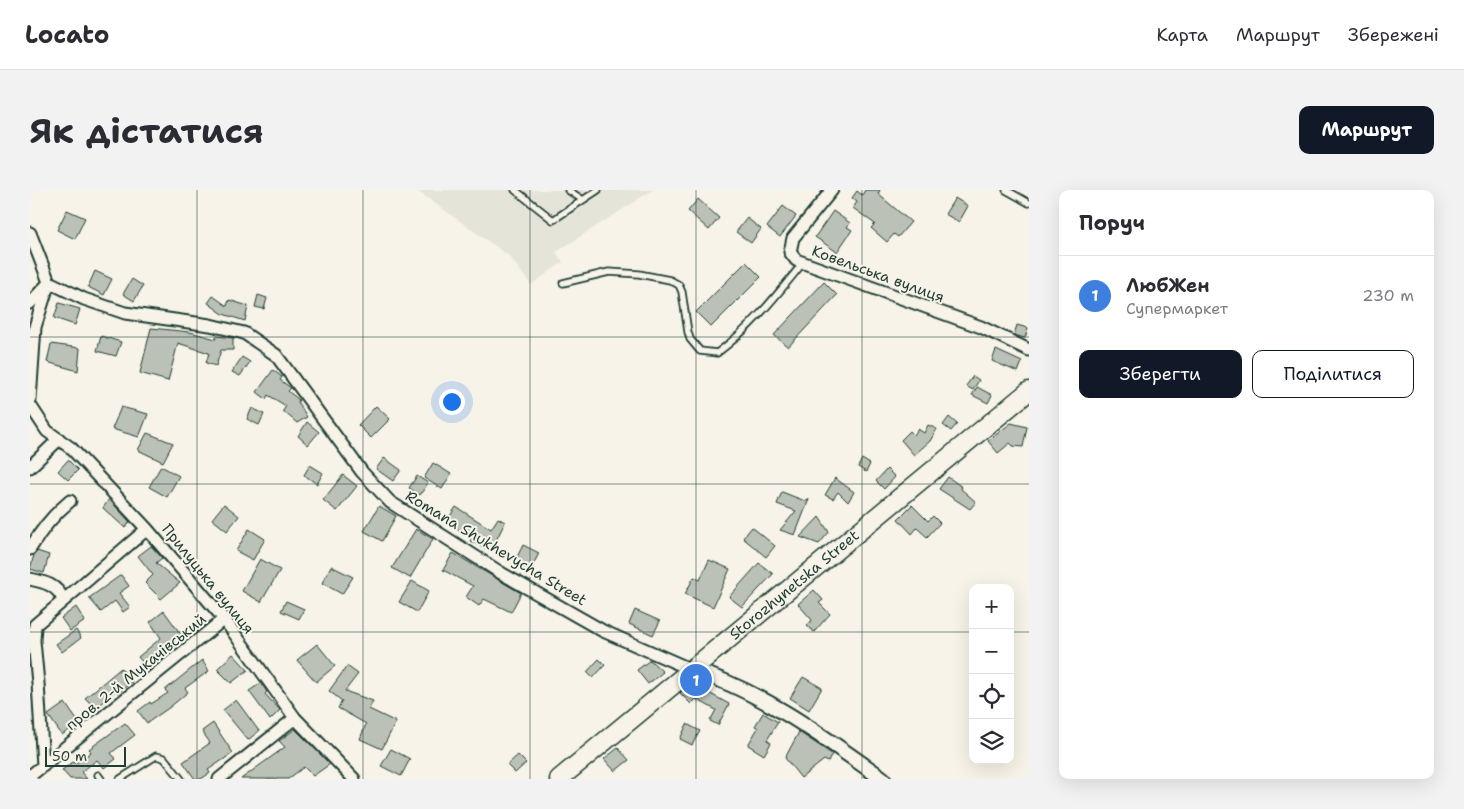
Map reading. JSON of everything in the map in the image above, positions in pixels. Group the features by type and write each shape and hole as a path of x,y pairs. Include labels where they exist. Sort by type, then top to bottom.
{"main road":[{"name":"Storozhynetska Street","path":"559,779 1029,391"}],"street":[{"name":"Ковельська вулиця","path":"832,190 790,246 792,255 802,264 982,327 1029,350"},
{"path":"30,233 49,282 35,327 30,400"},
{"path":"30,303 49,282"},
{"name":"Romana Shukhevycha Street","path":"49,282 84,299 125,313 210,325 244,333 276,355 362,472 390,502 501,573 603,631 690,670 714,677 758,698 811,729 883,779"},
{"name":"Прилуцька вулиця","path":"30,405 47,431 71,448 147,529 224,619 295,718 354,779"},
{"path":"30,467 59,439"},
{"path":"30,549 39,533 56,513 70,501"},
{"path":"42,766 34,632 36,625 147,529"},
{"path":"30,579 47,583 61,593 63,600"},
{"name":"пров. 2-й Мукачівський","path":"30,776 224,619"},
{"path":"219,779 295,718"}],"lane":[{"path":"515,190 554,220 598,190"},
{"path":"568,190 583,200"},
{"path":"1006,190 1029,203"},
{"path":"563,284 609,272 639,274 670,280 679,285 682,292 690,339 700,351 717,353 730,343 761,312 802,264"},
{"path":"120,779 156,756 164,758 181,779"}],"shaded area":[{"path":"416,190 653,190 556,252 563,262 531,285 509,256"}],"building":[{"path":"865,190 880,190 878,194 911,222 898,237 894,234 887,242 871,228 875,224 853,208 857,202 852,198 857,191 862,195"},
{"path":"955,198 968,206 959,222 945,214"},
{"path":"698,199 719,218 709,230 688,211"},
{"path":"783,206 796,216 780,237 767,227"},
{"path":"67,210 85,218 75,239 57,230"},
{"path":"833,211 850,223 847,227 852,230 837,252 815,237"},
{"path":"747,218 761,229 751,243 736,232"},
{"path":"746,262 761,277 711,327 696,312"},
{"path":"95,271 112,279 104,295 88,287"},
{"path":"132,279 143,286 134,301 123,294"},
{"path":"824,282 837,295 788,347 774,335"},
{"path":"258,295 267,298 264,309 255,307"},
{"path":"213,296 227,306 229,300 248,306 245,321 223,314 208,303"},
{"path":"59,303 80,309 75,325 54,318"},
{"path":"1017,325 1028,328 1025,338 1014,335"},
{"path":"151,328 190,332 216,339 216,336 233,338 233,350 221,350 216,366 206,363 209,353 178,343 168,381 140,373"},
{"path":"101,336 121,342 116,356 97,351"},
{"path":"51,344 80,348 78,371 47,362"},
{"path":"996,350 1022,362 1018,372 992,361"},
{"path":"242,357 250,362 240,376 232,372"},
{"path":"273,370 282,377 280,380 291,388 288,391 299,400 298,402 307,417 297,423 283,411 286,406 268,395 266,399 257,392"},
{"path":"973,376 979,380 973,390 966,386"},
{"path":"977,387 992,395 988,403 972,395"},
{"path":"376,406 390,419 371,438 358,425"},
{"path":"121,407 148,414 139,437 112,429"},
{"path":"252,408 264,414 259,425 247,419"},
{"path":"949,417 957,424 951,431 943,425"},
{"path":"307,422 319,432 308,445 298,436"},
{"path":"1011,423 1027,427 1023,447 1013,446 1010,443 998,453 988,441"},
{"path":"928,425 937,429 930,441 914,455 901,440 910,431 914,435 918,429 924,433"},
{"path":"147,433 173,443 163,462 138,450"},
{"path":"384,458 401,470 393,481 376,469"},
{"path":"862,459 870,464 866,472 858,467"},
{"path":"68,460 78,470 68,480 58,471"},
{"path":"433,463 451,474 442,489 424,478"},
{"path":"310,465 323,473 317,484 304,475"},
{"path":"161,466 179,476 167,497 149,487"},
{"path":"887,469 895,477 884,489 876,481"},
{"path":"343,475 357,486 337,511 323,500"},
{"path":"417,476 428,483 420,495 409,488"},
{"path":"948,477 962,487 961,489 976,502 970,509 939,489"},
{"path":"835,478 854,492 848,502 838,492 833,499 825,495"},
{"path":"782,492 805,501 809,499 795,535 780,530 796,511 777,504"},
{"path":"109,499 130,522 125,528 103,508"},
{"path":"224,504 239,516 227,531 212,519"},
{"path":"912,505 928,521 933,516 940,523 927,537 917,528 912,534 898,519"},
{"path":"379,506 396,516 382,541 364,531"},
{"path":"456,507 491,529 498,518 505,522 491,551 470,541 472,538 446,522"},
{"path":"819,517 829,532 819,544 800,537"},
{"path":"752,527 775,546 766,557 743,538"},
{"path":"249,529 265,539 253,560 236,551"},
{"path":"416,529 433,539 410,578 392,568"},
{"path":"523,545 539,553 529,573 513,565"},
{"path":"151,546 162,558 156,563 180,583 161,599 145,583 153,575 138,556"},
{"path":"37,551 49,555 44,573 30,569"},
{"path":"453,553 521,593 511,612 484,599 479,606 466,597 473,586 443,570"},
{"path":"260,559 280,570 261,602 242,591"},
{"path":"709,560 730,569 713,607 685,594 694,577 700,580"},
{"path":"759,563 773,574 742,607 729,597"},
{"path":"331,566 353,577 342,594 322,583"},
{"path":"121,575 129,586 119,593 130,607 123,612 115,601 101,612 89,598"},
{"path":"412,581 429,591 417,612 399,602"},
{"path":"814,590 823,600 819,603 830,614 814,632 807,626 812,620 798,604"},
{"path":"286,601 304,609 299,619 281,611"},
{"path":"76,607 85,621 70,631 61,618"},
{"path":"635,610 660,621 653,635 629,624"},
{"path":"164,611 185,640 160,658 162,660 149,670 138,657 161,638 150,622"},
{"path":"76,630 81,638 62,652 56,644"},
{"path":"317,644 335,666 316,682 297,660"},
{"path":"233,654 248,670 231,683 217,669"},
{"path":"599,659 605,665 593,678 587,672"},
{"path":"202,660 209,671 185,688 188,692 147,723 138,711 150,702 151,704 168,693 165,690"},
{"path":"650,660 663,672 648,684 637,670"},
{"path":"347,666 358,674 345,691 373,701 369,709 396,722 382,749 360,739 366,724 338,708 342,701 329,691"},
{"path":"121,668 132,682 118,693 116,690 96,709 85,698"},
{"path":"803,677 822,688 809,710 790,698"},
{"path":"695,680 709,687 705,691 729,704 718,725 710,721 716,710 696,699 691,704 680,693"},
{"path":"261,683 267,692 265,694 280,710 270,720 249,691"},
{"path":"236,700 259,731 248,740 223,710"},
{"path":"65,703 79,723 62,735 48,715"},
{"path":"763,713 778,722 767,740 771,743 764,755 748,745 758,728 755,726"},
{"path":"125,723 135,735 111,753 116,759 104,768 97,760 81,772 87,779 70,779 62,770 73,762 75,764 91,752 89,749"},
{"path":"213,723 233,753 208,770 210,773 201,779 195,779 183,762 210,743 202,731"},
{"path":"687,724 700,731 692,745 680,739"},
{"path":"295,729 330,764 313,776 304,767 288,779 241,779 285,747 279,741"},
{"path":"799,732 832,754 828,762 824,760 801,778 785,758"},
{"path":"618,748 629,760 615,771 604,759"},
{"path":"391,749 410,759 401,776 381,766"},
{"path":"518,755 526,763 515,773 507,765"}],"place":[{"name":"ЛюбЖен","path":"696,680"}]}
